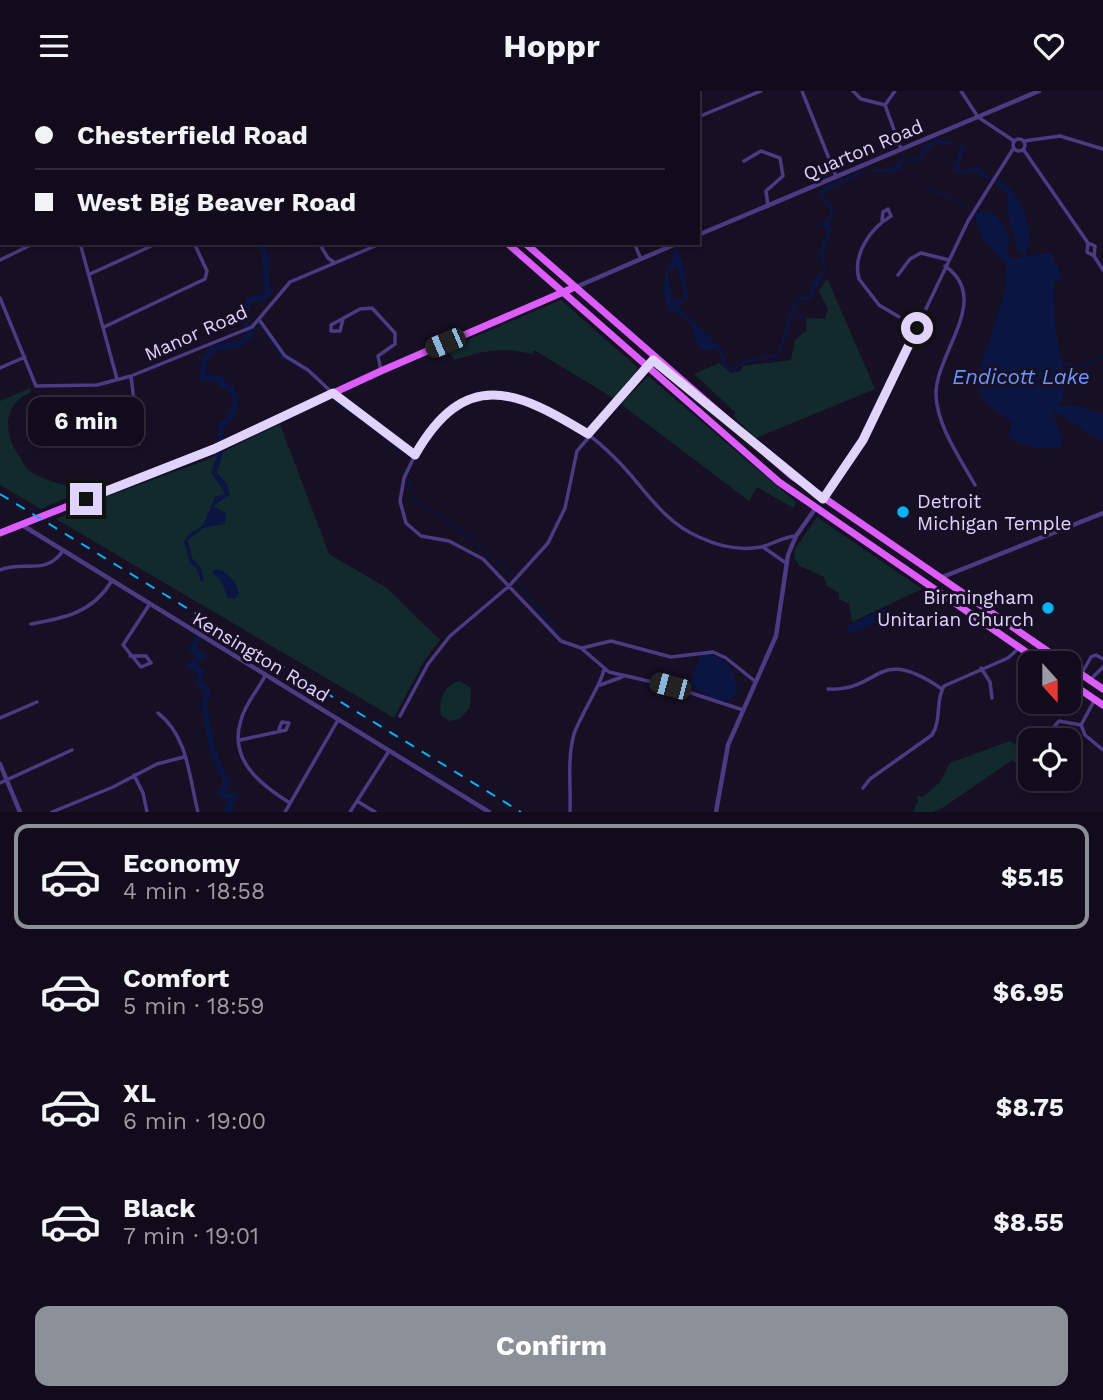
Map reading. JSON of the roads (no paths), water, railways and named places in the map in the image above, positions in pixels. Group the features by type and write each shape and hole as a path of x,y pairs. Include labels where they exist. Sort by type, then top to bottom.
{"main road":[{"path":"510,245 746,455 815,509 1024,651"},
{"path":"521,245 542,264 550,265"},
{"path":"527,245 731,426 823,499 1047,651"},
{"path":"0,533 214,449 381,371 575,287"},
{"path":"631,353 641,346"},
{"path":"648,369 649,363 657,360"},
{"path":"722,434 731,432 731,426"},
{"path":"746,455 748,448 755,445"},
{"path":"836,523 841,521 844,514"},
{"path":"858,538 859,532 866,529"},
{"path":"924,583 940,579"},
{"path":"977,619 976,611 987,611"},
{"path":"1082,675 1103,689"},
{"path":"1082,690 1103,705"}],"street":[{"path":"742,91 745,98"},
{"path":"700,116 761,91"},
{"path":"802,91 836,176"},
{"path":"853,91 861,99 885,105"},
{"path":"885,105 895,91"},
{"path":"961,91 978,117 1014,141 1060,136 1103,149"},
{"name":"Quarton Road","path":"700,234 1039,91"},
{"path":"885,105 901,149"},
{"path":"823,499 863,440 948,260 988,185 1013,149 1014,141"},
{"path":"1024,141 1023,149 1088,243 1087,252 1094,256 1103,270"},
{"path":"1013,149 1023,149"},
{"path":"744,161 761,151 780,158 783,176 766,191 768,206"},
{"path":"882,220 858,257 859,279 879,305 917,328"},
{"path":"0,260 31,245"},
{"path":"81,245 117,380"},
{"path":"90,274 154,245"},
{"path":"104,327 207,277 207,271 195,245"},
{"path":"320,245 328,258 335,263"},
{"name":"Manor Road","path":"25,357 38,387 87,386 131,376 250,328 260,321 286,285 377,245"},
{"path":"635,245 641,259"},
{"path":"575,287 674,245"},
{"path":"898,275 910,258 921,253 948,260"},
{"path":"326,267 328,258"},
{"path":"945,266 960,282 965,302 961,319 941,365 936,400 943,425 975,485"},
{"path":"0,298 25,357 0,369"},
{"path":"343,319 360,309 372,308 395,333 395,344 378,356 381,371"},
{"path":"0,314 6,312"},
{"path":"260,321 281,354 308,370 333,393 415,455"},
{"path":"400,716 428,664 450,636 509,586 539,553 556,528 565,508 575,456 588,434 648,369"},
{"path":"131,376 139,444"},
{"path":"743,710 670,686 624,677 604,669 581,648 561,641 484,560 467,548 421,536 407,523 400,494 415,455 440,417 460,402 481,396 512,398 532,404 588,434 621,464 660,511 685,530 729,547 762,547 796,536"},
{"path":"716,812 725,753 778,628 786,563 796,536 815,509"},
{"path":"940,579 1103,513"},
{"name":"Kensington Road","path":"21,524 62,552 489,812"},
{"path":"762,547 786,563"},
{"path":"0,570 9,566 49,565 62,552"},
{"path":"31,624 84,610 100,598 111,582"},
{"path":"130,656 146,656 151,663 141,667 130,656 123,641 149,605"},
{"path":"581,648 611,641 675,657 713,652 726,658 756,682"},
{"path":"863,788 870,779 932,735 937,725 942,689 953,680 1008,658 1019,648"},
{"path":"1082,675 1091,657 1096,655 1103,659"},
{"path":"1090,680 1103,667"},
{"path":"828,689 838,689 899,668 914,671 942,689"},
{"path":"981,668 991,686 992,698"},
{"path":"570,812 572,743 584,707 598,686 604,669"},
{"path":"265,676 241,719 243,758 251,774 262,785 290,803"},
{"path":"598,686 624,677"},
{"path":"1081,725 1095,699"},
{"path":"0,718 37,702"},
{"path":"158,713 176,730 198,812"},
{"path":"285,812 338,720"},
{"path":"1053,728 1059,721 1081,725"},
{"path":"1081,725 1085,735 1103,750"},
{"path":"240,740 264,736 279,729"},
{"path":"0,783 72,750"},
{"path":"350,812 389,751"},
{"path":"52,812 158,764 184,757"},
{"path":"0,764 20,812"},
{"path":"134,775 148,812"},
{"path":"357,801 375,812"}],"water":[{"name":"Endicott Lake","path":"937,139 960,144 937,143 930,147 919,161 902,161 901,167 917,180 966,205 974,212 988,212 997,217 1010,239 1007,252 1012,259 1051,252 1062,277 1054,284 1054,308 1065,377 1064,395 1061,403 1055,405 1078,406 1103,414 1103,441 1052,411 1063,440 1061,448 1033,448 1008,437 1012,421 986,404 979,392 977,377 1003,299 1007,265 982,239 974,213 937,193 900,169 893,173 866,171 822,194 834,208 829,223 832,229 823,253 826,268 811,300 800,300 795,306 784,344 776,357 745,363 735,371 727,370 715,347 710,351 700,347 691,322 675,312 670,312 664,285 666,271 673,262 671,256 675,250 673,245 676,245 682,259 688,297 678,307 720,347 729,367 733,369 745,360 775,355 791,309 800,297 810,296 812,285 824,268 819,253 828,229 818,225 828,219 831,209 819,195 820,191 862,171 889,169 900,159 917,159 925,146","holes":["677,266 685,297 673,302 668,271"]},
{"path":"961,144 964,145 958,171 977,167 1012,190 1029,228 1025,254 1020,255 1010,225 1008,194 973,170 965,175 954,171"},
{"path":"224,449 217,473 227,484 230,495 213,506 226,513 225,524 203,528 188,540 192,558 201,568 204,581 201,582 197,569 190,563 184,542 188,535 203,525 215,497 225,494 211,472 217,457 212,455"},
{"path":"217,569 233,581 239,593 235,599 228,598 221,581 212,572"},
{"path":"884,608 890,612 891,623 875,623 852,633 845,633 849,625"},
{"path":"709,654 727,663 736,680 738,694 727,701 713,699 689,685 700,655"}],"waterway":[{"path":"220,441 222,424 233,413 235,399 231,388 222,385 221,378 203,379 204,361 212,349 241,343 251,335 243,319 249,300 265,297 269,293 265,255 261,245"},
{"path":"790,321 802,316 793,308"},
{"path":"252,329 262,327 282,357 300,367"},
{"path":"1064,364 1086,365 1103,356"},
{"path":"337,403 369,425"},
{"path":"372,427 393,444 399,455"},
{"path":"407,477 412,490"},
{"path":"414,496 416,501 449,522"},
{"path":"452,524 473,540"},
{"path":"477,544 491,557"},
{"path":"494,559 513,577"},
{"path":"517,582 527,594"},
{"path":"529,597 541,611"},
{"path":"542,613 552,625"},
{"path":"554,628 558,633"},
{"path":"201,631 192,650 203,656 190,665 201,671 199,683 208,692 204,703 212,750 227,783 222,793 224,796 235,796 227,809 231,812"}],"railway":[{"path":"0,494 521,812"}],"place":[{"name":"Detroit Michigan Temple","path":"903,512"},
{"name":"Birmingham Unitarian Church","path":"1048,608"}]}
